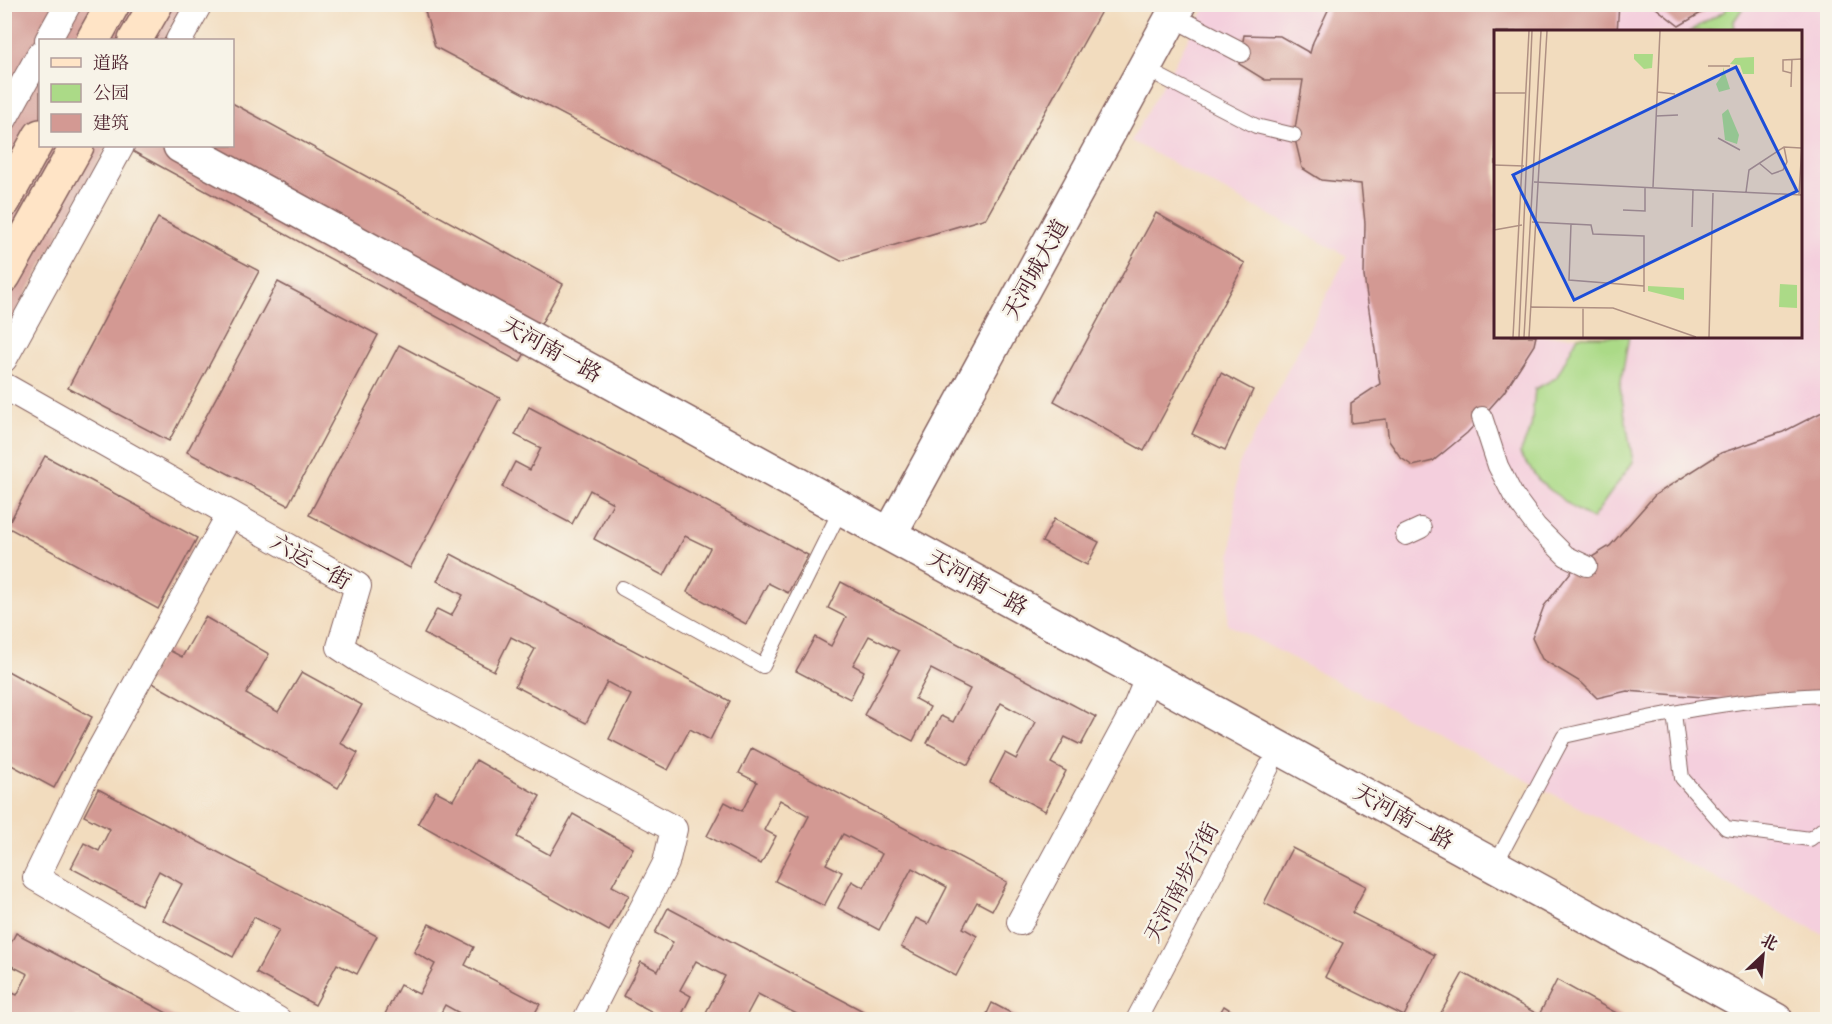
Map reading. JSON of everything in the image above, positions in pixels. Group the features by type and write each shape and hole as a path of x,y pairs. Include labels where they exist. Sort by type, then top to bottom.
{"main road":[{"path":"94,39 113,4"},
{"path":"136,39 156,4"},
{"path":"4,201 39,138"},
{"path":"4,276 76,147"}],"street":[{"path":"49,39 68,4"},
{"path":"180,39 199,4"},
{"path":"1175,10 1241,52"},
{"name":"天河城大道","path":"890,534 1175,10"},
{"path":"4,119 39,56"},
{"path":"4,359 120,147"},
{"name":"天河南一路","path":"182,147 1776,1020"},
{"name":"六运一街","path":"4,386 358,586 340,647 369,666 674,829 666,863 586,1020"},
{"path":"1482,417 1498,466 1513,495 1536,526 1566,556 1587,566"},
{"path":"230,514 86,775 36,878 278,1020"},
{"path":"1020,922 1136,707 1149,676"},
{"name":"天河南步行街","path":"1136,1020 1269,767"}],"lane":[{"path":"1144,68 1256,126 1294,135"},
{"path":"622,588 763,666 842,507"},
{"path":"1495,865 1564,736 1674,713 1789,696 1827,695"},
{"path":"1674,713 1682,778 1726,828 1810,839 1827,825"}],"shaded area":[{"path":"1207,5 1827,5 1828,924 1822,934 1227,624 1237,468 1347,256 1131,141"}],"green space":[{"path":"1728,4 1745,5 1734,21 1735,30 1692,30 1725,11"},
{"path":"1577,338 1629,338 1620,387 1633,462 1592,519 1540,482 1520,454 1531,427 1535,389 1556,378"}],"building":[{"path":"4,4 184,4 165,39 39,39 39,147 106,147 4,336"},
{"path":"423,4 1105,4 986,218 841,261 435,47"},
{"path":"1331,4 1619,4 1617,30 1494,30 1494,338 1536,338 1534,345 1504,392 1467,433 1433,461 1413,466 1401,458 1389,441 1386,419 1351,423 1351,403 1380,384 1364,276 1365,223 1361,184 1321,180 1302,168 1294,135 1303,80 1265,80 1239,64 1244,35 1280,36 1310,53"},
{"path":"1651,4 1716,4 1679,26"},
{"path":"234,104 563,284 520,362 125,147 234,147"},
{"path":"1156,213 1245,263 1144,451 1054,401"},
{"path":"158,218 259,271 169,441 68,388"},
{"path":"278,282 378,335 288,505 187,452"},
{"path":"399,345 500,398 410,568 309,515"},
{"path":"1221,373 1253,390 1225,450 1192,434"},
{"path":"529,407 808,555 788,593 768,583 746,624 687,592 710,548 685,536 664,576 594,539 613,503 590,490 572,524 502,487 515,462 530,470 541,448 515,435"},
{"path":"1828,409 1828,703 1728,699 1627,691 1597,698 1582,683 1542,659 1532,638 1544,606 1574,568 1610,546 1655,495 1721,453 1783,432"},
{"path":"45,456 197,538 158,609 7,527"},
{"path":"1054,519 1099,542 1087,565 1042,542"},
{"path":"451,554 730,701 710,740 690,729 668,770 609,739 631,695 607,682 586,723 515,686 535,649 511,637 494,671 424,634 437,609 451,616 463,595 437,581"},
{"path":"841,582 1096,717 1081,745 1065,737 1051,763 1066,771 1045,811 990,782 1005,753 1016,759 1036,722 1001,703 968,765 927,743 941,716 953,722 970,689 931,669 915,699 930,707 913,741 864,715 899,651 869,636 853,665 864,671 850,699 796,671 815,637 831,646 846,617 828,608"},
{"path":"205,617 269,654 246,694 278,712 302,672 362,705 340,743 358,753 338,788 147,680 165,648 182,657"},
{"path":"4,669 92,717 54,788 4,761"},
{"path":"752,748 1007,882 992,910 977,902 963,928 977,936 956,976 901,947 916,918 928,924 947,887 912,868 879,930 838,908 852,881 864,888 882,854 843,834 826,864 842,872 824,906 775,881 809,816 780,800 764,830 776,836 761,864 707,836 725,802 742,811 757,782 739,773"},
{"path":"476,760 540,796 517,837 550,855 573,814 633,848 612,886 629,895 609,931 418,823 436,791 453,800"},
{"path":"98,789 377,936 357,974 337,964 315,1005 256,973 279,930 254,917 233,957 163,920 182,884 159,871 141,905 71,868 84,843 99,851 110,829 84,816"},
{"path":"1292,848 1366,886 1352,913 1435,955 1404,1016 1325,977 1343,943 1264,903"},
{"path":"668,908 880,1020 795,1020 797,1014 758,994 744,1020 702,1020 725,976 696,961 680,990 691,996 679,1020 667,1020 623,996 641,962 658,971 673,942 655,933"},
{"path":"429,924 474,947 465,965 540,1004 531,1020 472,1020 445,1005 437,1020 382,1020 400,985 419,994 435,964 414,952"},
{"path":"16,933 180,1020 84,1020 77,1016 75,1020 4,1020 4,989 17,995 28,974 4,962 4,956"},
{"path":"1463,973 1539,1015 1557,980 1629,1020 1437,1020"},
{"path":"992,1003 1024,1020 984,1020"},
{"path":"1224,1006 1246,1020 1216,1020"}]}
